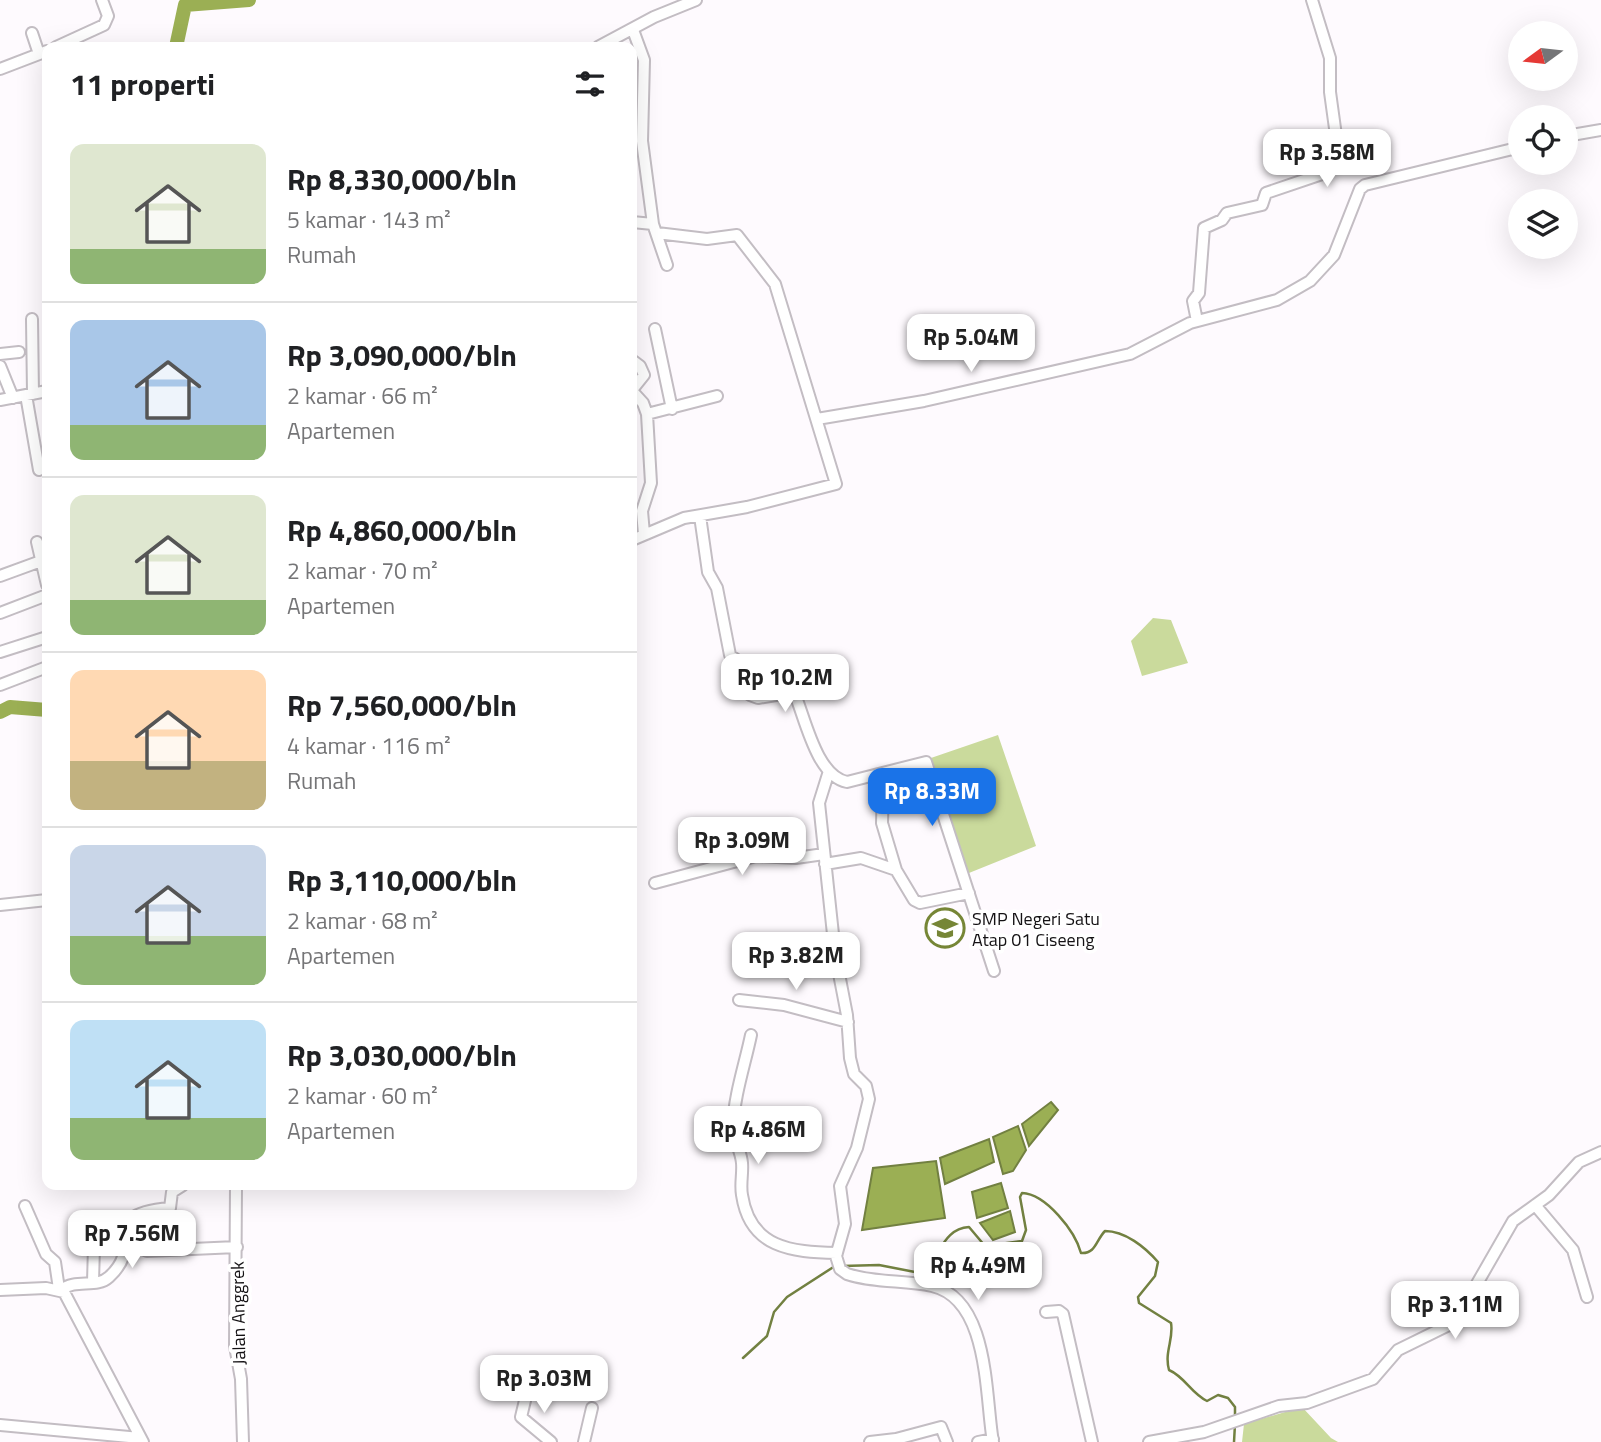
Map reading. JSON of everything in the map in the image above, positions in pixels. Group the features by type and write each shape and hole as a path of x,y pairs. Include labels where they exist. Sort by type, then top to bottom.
{"street":[{"path":"67,42 104,25 107,16 102,0"},
{"path":"608,42 654,17 696,0"},
{"path":"1197,321 1193,301 1199,293 1204,228 1222,220 1227,213 1262,205 1266,193 1322,174 1335,157 1337,143 1330,92 1330,58 1312,0"},
{"path":"633,30 643,60 642,141 655,228 667,265"},
{"path":"32,33 42,51"},
{"path":"0,69 42,53"},
{"path":"1578,134 1601,130"},
{"path":"817,418 923,401 1130,354 1197,321 1269,303 1310,281 1334,255 1360,189 1365,185 1508,150"},
{"path":"637,223 707,239 737,235 775,284 836,484 669,523 637,537"},
{"path":"32,319 30,394 39,470"},
{"path":"655,329 672,409"},
{"path":"0,354 19,352"},
{"path":"637,364 644,375 637,384"},
{"path":"0,366 13,398"},
{"path":"0,400 42,392"},
{"path":"637,396 647,414 651,483 642,511 643,534"},
{"path":"647,414 717,396"},
{"path":"700,516 708,572 717,588 730,655 738,661 750,695 758,698 794,692 802,718 829,771 839,780 847,782 926,762 994,971"},
{"path":"37,542 42,565"},
{"path":"0,576 41,561"},
{"path":"0,613 42,597"},
{"path":"0,652 42,639"},
{"path":"0,685 42,669"},
{"path":"829,771 820,797 835,953 848,1022 853,1070 866,1086 869,1099 857,1149 840,1185 845,1224 837,1255 840,1269 859,1278 934,1287 949,1294 961,1306 971,1321 981,1349 993,1441 978,1442"},
{"path":"878,774 883,787 882,823 896,870 914,900 920,903 969,893"},
{"path":"655,883 756,856 861,858 896,870"},
{"path":"0,905 42,901"},
{"path":"739,1000 784,1005 848,1022"},
{"path":"751,1035 733,1124 742,1161 742,1194 750,1223 757,1234 770,1242 837,1255"},
{"path":"1149,1442 1204,1432 1279,1406 1307,1403 1368,1382 1398,1350 1451,1325 1460,1317 1507,1228 1549,1195 1579,1162 1601,1153"},
{"path":"0,1290 60,1289 78,1282 93,1282 110,1276 126,1242 127,1223 132,1216 143,1210 170,1208 172,1192 175,1190"},
{"name":"Jalan Anggrek","path":"236,1190 235,1346 241,1379 243,1442"},
{"path":"1535,1205 1573,1250 1587,1297"},
{"path":"26,1206 46,1254 55,1262 60,1289 73,1304 141,1440"},
{"path":"126,1242 142,1242 143,1249 148,1251 237,1247"},
{"path":"93,1282 94,1245"},
{"path":"1046,1312 1059,1311 1063,1314 1092,1442"},
{"path":"528,1388 521,1417 551,1442"},
{"path":"587,1441 592,1408"},
{"path":"0,1424 141,1440"},
{"path":"870,1442 896,1440 941,1427 947,1442"}],"shaded area":[{"path":"1153,618 1171,620 1188,663 1142,676 1131,641"},
{"path":"998,735 1036,846 964,875 928,759"},
{"path":"1051,1102 1058,1110 1029,1146 1022,1124"},
{"path":"1018,1126 1026,1150 1013,1171 1003,1174 993,1137"},
{"path":"989,1139 994,1162 945,1184 940,1158"},
{"path":"936,1161 945,1218 862,1230 873,1168"},
{"path":"1001,1183 1008,1208 977,1218 972,1192"},
{"path":"1010,1211 1015,1232 993,1240 980,1223"},
{"path":"1302,1407 1338,1442 1242,1442 1244,1424"}],"waterway":[{"path":"177,42 185,5 249,0"},
{"path":"0,712 10,707 42,710"},
{"path":"842,1266 879,1265 920,1273 952,1233 969,1227 985,1246 1022,1241 1026,1230 1020,1197 1022,1193 1031,1195 1058,1215 1073,1234 1081,1253 1093,1249 1105,1231 1134,1241 1158,1262 1155,1276 1138,1297 1139,1303 1171,1323 1169,1370 1207,1401 1218,1395 1228,1398 1235,1407 1235,1418"},
{"path":"743,1358 767,1336 774,1312 787,1297 835,1266"},
{"path":"1234,1442 1235,1424"}],"place":[{"name":"SMP Negeri Satu Atap 01 Ciseeng","path":"945,928"}]}
